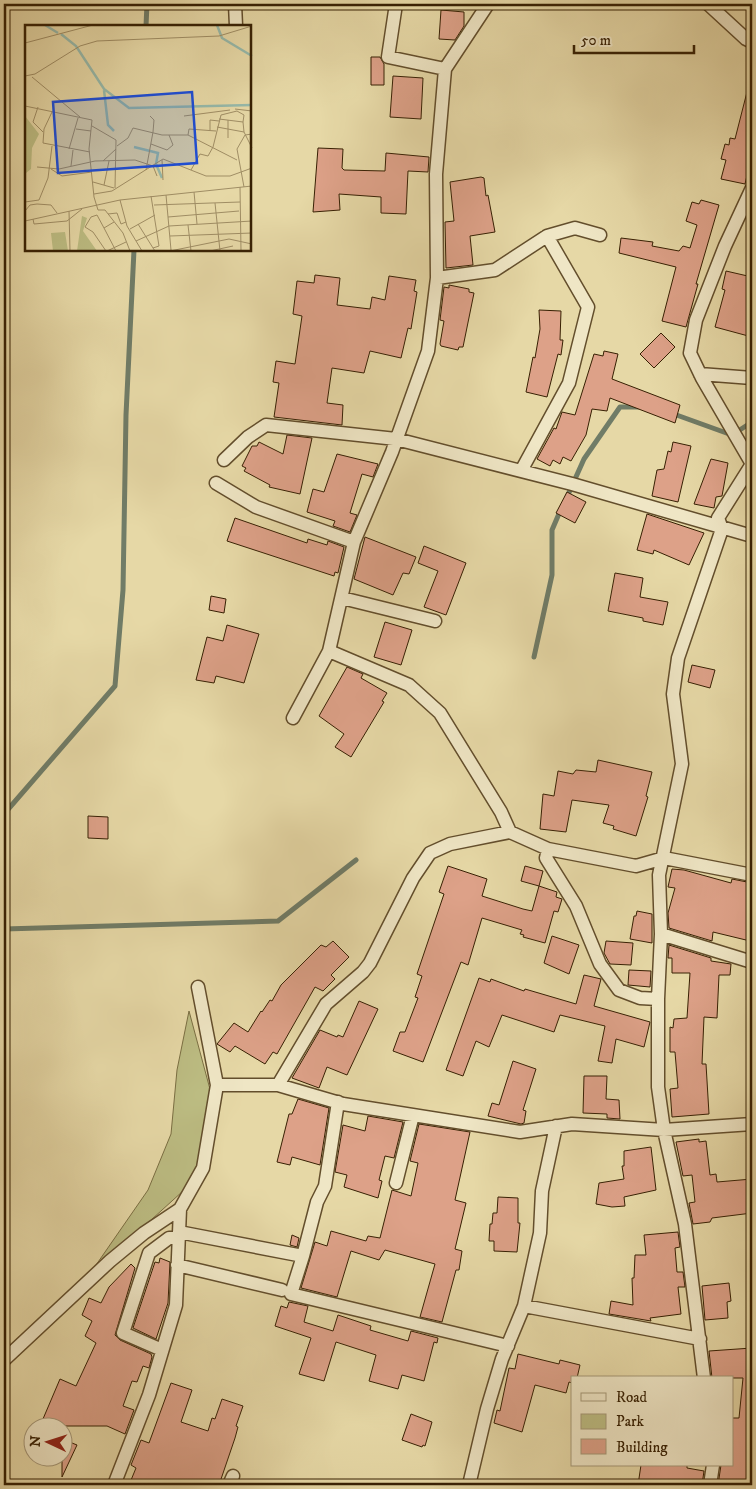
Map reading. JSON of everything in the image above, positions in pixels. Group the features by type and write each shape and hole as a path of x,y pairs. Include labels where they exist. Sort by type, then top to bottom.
{"street":[{"path":"235,4 236,25"},
{"path":"396,4 388,57 445,69"},
{"path":"293,718 329,651 354,542 396,439 428,352 437,278 436,174 445,69 488,4"},
{"path":"708,4 746,39 752,42"},
{"path":"704,1376 686,1224 664,1130 658,1087 658,999 661,934 660,875 682,764 673,694 678,658 722,529 718,518 752,464 700,374 690,353 696,320 725,246 752,188"},
{"path":"437,278 495,270 546,236 576,228 600,235"},
{"path":"521,471 569,383 588,307 546,236"},
{"path":"700,374 752,378"},
{"path":"224,460 248,437 266,425 396,439 521,471 752,536"},
{"path":"216,483 256,507 354,542"},
{"path":"342,598 435,621"},
{"path":"329,651 410,685 440,713 488,790 510,832"},
{"path":"278,1085 326,1004 363,972 370,963 413,878 430,853 450,844 510,832 548,849 636,866 664,858 752,875"},
{"path":"548,849 546,858 576,906 600,964 619,990 640,998 658,999"},
{"path":"661,934 752,962"},
{"path":"114,1485 149,1395 176,1305 180,1209 202,1168 217,1085 198,987"},
{"path":"217,1085 278,1085 338,1102 520,1132 572,1124 664,1130 752,1124"},
{"path":"338,1102 325,1186 317,1202 291,1294 508,1346"},
{"path":"396,1183 413,1115"},
{"path":"469,1485 487,1409 508,1346 524,1306 540,1233 542,1192 556,1126"},
{"path":"4,1360 110,1261 144,1233 180,1209"},
{"path":"162,1350 123,1333 149,1253 169,1238 179,1235 243,1242 303,1256"},
{"path":"178,1265 282,1290"},
{"path":"524,1306 700,1339"},
{"path":"710,1485 713,1466"}],"green space":[{"path":"189,1011 211,1093 203,1147 194,1174 183,1191 87,1278 148,1190 171,1134 177,1070"}],"building":[{"path":"441,10 464,12 464,26 455,40 439,39"},
{"path":"371,57 380,57 384,64 384,85 371,85"},
{"path":"393,76 423,78 421,119 390,117"},
{"path":"748,88 752,88 752,154 745,184 721,179 726,160 721,159 725,144 729,145 730,138 735,139"},
{"path":"318,148 343,149 342,168 344,170 385,171 386,153 429,157 428,172 408,171 406,214 381,213 381,197 339,194 340,210 313,212"},
{"path":"484,178 486,196 488,195 495,232 470,236 473,265 446,268 445,222 454,221 450,182"},
{"path":"701,200 719,205 696,284 698,284 686,327 662,321 676,267 619,253 621,238 653,242 652,246 679,251 683,246 690,248 697,225 686,221 692,202 699,204"},
{"path":"726,271 752,277 752,337 715,327 725,290 722,289"},
{"path":"315,275 340,278 337,305 370,309 372,297 385,300 389,276 416,280 414,291 417,292 411,329 408,328 401,358 370,351 364,373 332,368 327,403 343,405 342,425 274,417 279,383 273,382 276,361 295,364 302,316 293,314 297,281 314,283"},
{"path":"449,285 469,289 469,292 474,293 463,347 459,347 458,350 441,346 440,344 444,321 440,320 444,287 449,288"},
{"path":"539,310 561,311 560,340 563,340 561,355 558,354 547,397 526,392 540,329"},
{"path":"661,333 675,347 654,368 640,354"},
{"path":"604,351 618,354 612,379 680,405 675,423 610,398 607,411 592,409 586,435 571,461 563,457 560,464 553,460 550,466 537,459 554,428 556,429 562,412 575,415 594,354 603,356"},
{"path":"287,435 312,438 300,494 269,487 270,485 244,471 246,468 242,466 252,446 257,446 259,442 283,454"},
{"path":"673,442 691,446 678,502 652,496 657,470 664,469 668,451 671,452"},
{"path":"337,454 378,464 373,477 362,474 350,513 357,515 350,532 333,526 335,521 307,512 313,489 324,492"},
{"path":"711,459 728,463 722,496 716,497 714,508 694,504"},
{"path":"567,492 586,502 575,523 556,513"},
{"path":"647,514 704,533 689,565 654,550 653,554 637,550"},
{"path":"235,518 307,543 308,539 327,545 328,541 344,547 338,573 335,572 334,576 227,541"},
{"path":"365,537 416,557 409,574 403,573 393,595 354,579"},
{"path":"424,546 466,563 446,615 424,607 438,571 418,563"},
{"path":"615,573 643,578 640,597 668,602 663,625 643,621 643,618 608,611"},
{"path":"211,596 226,599 224,613 209,610"},
{"path":"385,622 412,630 401,665 374,657"},
{"path":"227,625 259,634 244,683 216,676 214,683 196,680 207,637 223,641"},
{"path":"692,665 715,670 710,688 688,682"},
{"path":"347,667 363,674 361,678 387,693 382,701 384,702 351,757 335,747 344,734 319,716"},
{"path":"598,760 652,772 646,796 648,797 636,836 613,829 614,826 603,823 609,805 572,800 566,832 540,829 543,794 554,796 558,771 573,774 576,770 596,772"},
{"path":"88,816 108,817 108,839 88,838"},
{"path":"448,866 487,879 482,896 523,909 532,911 539,886 557,892 556,897 562,899 558,912 554,911 545,943 523,937 524,935 520,934 522,930 482,918 468,965 461,962 423,1062 393,1051 400,1032 405,1032 418,998 415,997 422,976 417,974 444,894 439,892"},
{"path":"525,866 543,871 539,886 521,881"},
{"path":"672,869 684,870 731,883 732,879 752,883 752,919 748,938 746,940 713,932 712,941 669,928 668,913 675,888 668,887"},
{"path":"637,911 652,914 652,943 630,939 634,916 636,916"},
{"path":"552,936 579,945 569,974 544,963"},
{"path":"333,941 349,957 331,975 335,979 323,991 315,987 277,1054 273,1052 265,1064 235,1046 230,1052 217,1044 234,1023 248,1032 261,1011 270,1000 272,1001 281,985 321,945 326,947"},
{"path":"606,941 633,943 631,965 610,964 604,953"},
{"path":"669,945 711,958 711,961 731,964 730,975 719,975 717,1018 704,1017 702,1064 706,1064 709,1114 672,1117 670,1089 678,1088 675,1052 670,1052 670,1027 673,1028 674,1019 687,1018 690,973 672,973 672,958 668,958"},
{"path":"629,970 651,971 650,987 628,985"},
{"path":"584,975 601,979 594,1006 650,1022 644,1047 616,1039 612,1063 598,1061 605,1026 560,1015 554,1032 502,1015 489,1047 476,1041 463,1076 446,1070 479,978 490,982 491,979 524,991 525,989 576,1004"},
{"path":"359,1001 378,1009 347,1075 327,1067 319,1088 292,1078 320,1030 337,1037 338,1035 343,1037"},
{"path":"513,1061 536,1069 523,1110 526,1111 524,1123 521,1124 488,1116 492,1103 499,1105"},
{"path":"584,1076 607,1076 606,1099 619,1100 620,1119 607,1118 607,1114 583,1113"},
{"path":"298,1099 329,1108 320,1165 292,1157 290,1165 277,1162 289,1114 292,1114"},
{"path":"368,1116 403,1122 394,1158 385,1156 379,1180 382,1181 378,1198 344,1187 347,1175 335,1172 343,1125 365,1131"},
{"path":"419,1124 470,1132 455,1200 466,1203 455,1249 462,1251 459,1270 456,1270 442,1322 420,1317 435,1264 385,1250 379,1260 351,1251 337,1297 301,1288 315,1242 327,1246 331,1231 366,1241 368,1236 380,1238 392,1190 411,1196 418,1163 410,1161"},
{"path":"699,1139 699,1142 706,1141 710,1175 716,1174 717,1182 752,1179 752,1213 712,1218 710,1222 693,1224 689,1203 695,1202 692,1175 683,1176 676,1142"},
{"path":"651,1147 656,1190 624,1197 625,1206 612,1207 596,1204 599,1183 624,1179 622,1166 624,1166 624,1151"},
{"path":"498,1197 518,1198 518,1223 520,1223 517,1252 494,1251 494,1241 489,1241 490,1224 492,1224 493,1213 497,1213"},
{"path":"678,1232 680,1247 675,1248 677,1272 683,1272 685,1287 678,1287 681,1314 650,1318 651,1321 609,1314 611,1301 633,1305 632,1278 634,1278 635,1255 646,1255 644,1235"},
{"path":"292,1235 299,1238 297,1247 290,1245"},
{"path":"160,1258 170,1262 168,1303 156,1339 133,1328 155,1262 159,1263"},
{"path":"131,1264 135,1268 115,1335 120,1340 151,1354 152,1357 149,1368 143,1366 137,1382 132,1381 123,1406 134,1410 125,1434 107,1426 72,1426 72,1416 44,1416 60,1379 76,1386 96,1343 85,1336 92,1321 82,1315 89,1298 101,1303 109,1287"},
{"path":"729,1283 731,1301 727,1302 728,1318 705,1320 702,1286"},
{"path":"289,1302 308,1306 304,1322 333,1331 338,1315 371,1326 370,1330 408,1341 411,1331 438,1338 437,1343 434,1342 424,1381 402,1375 398,1389 369,1381 376,1355 336,1342 324,1381 299,1374 311,1338 275,1326 281,1306 287,1308"},
{"path":"752,1348 752,1454 749,1454 748,1480 746,1485 718,1485 721,1466 734,1466 734,1418 739,1418 743,1378 712,1376 709,1351"},
{"path":"518,1354 559,1364 560,1360 580,1365 577,1376 571,1376 571,1383 569,1382 566,1393 535,1385 522,1432 494,1423 497,1410 500,1411 509,1368 515,1369"},
{"path":"171,1383 192,1390 181,1422 208,1431 212,1418 215,1419 222,1399 243,1406 236,1426 238,1427 235,1438 219,1485 129,1485 136,1468 131,1465 141,1440 149,1443"},
{"path":"411,1414 432,1422 425,1446 423,1445 422,1447 402,1440"},
{"path":"72,1443 77,1445 72,1456"},
{"path":"62,1466 67,1466 62,1477"},
{"path":"641,1466 687,1466 687,1468 704,1471 702,1485 638,1485"}],"waterway":[{"path":"146,25 147,4"},
{"path":"4,814 115,686 123,590 126,415 134,251"},
{"path":"567,497 584,459 620,407 639,407"},
{"path":"671,413 732,435 752,422"},
{"path":"534,657 552,575 552,530 561,509"},
{"path":"4,929 278,921 356,860"}]}
